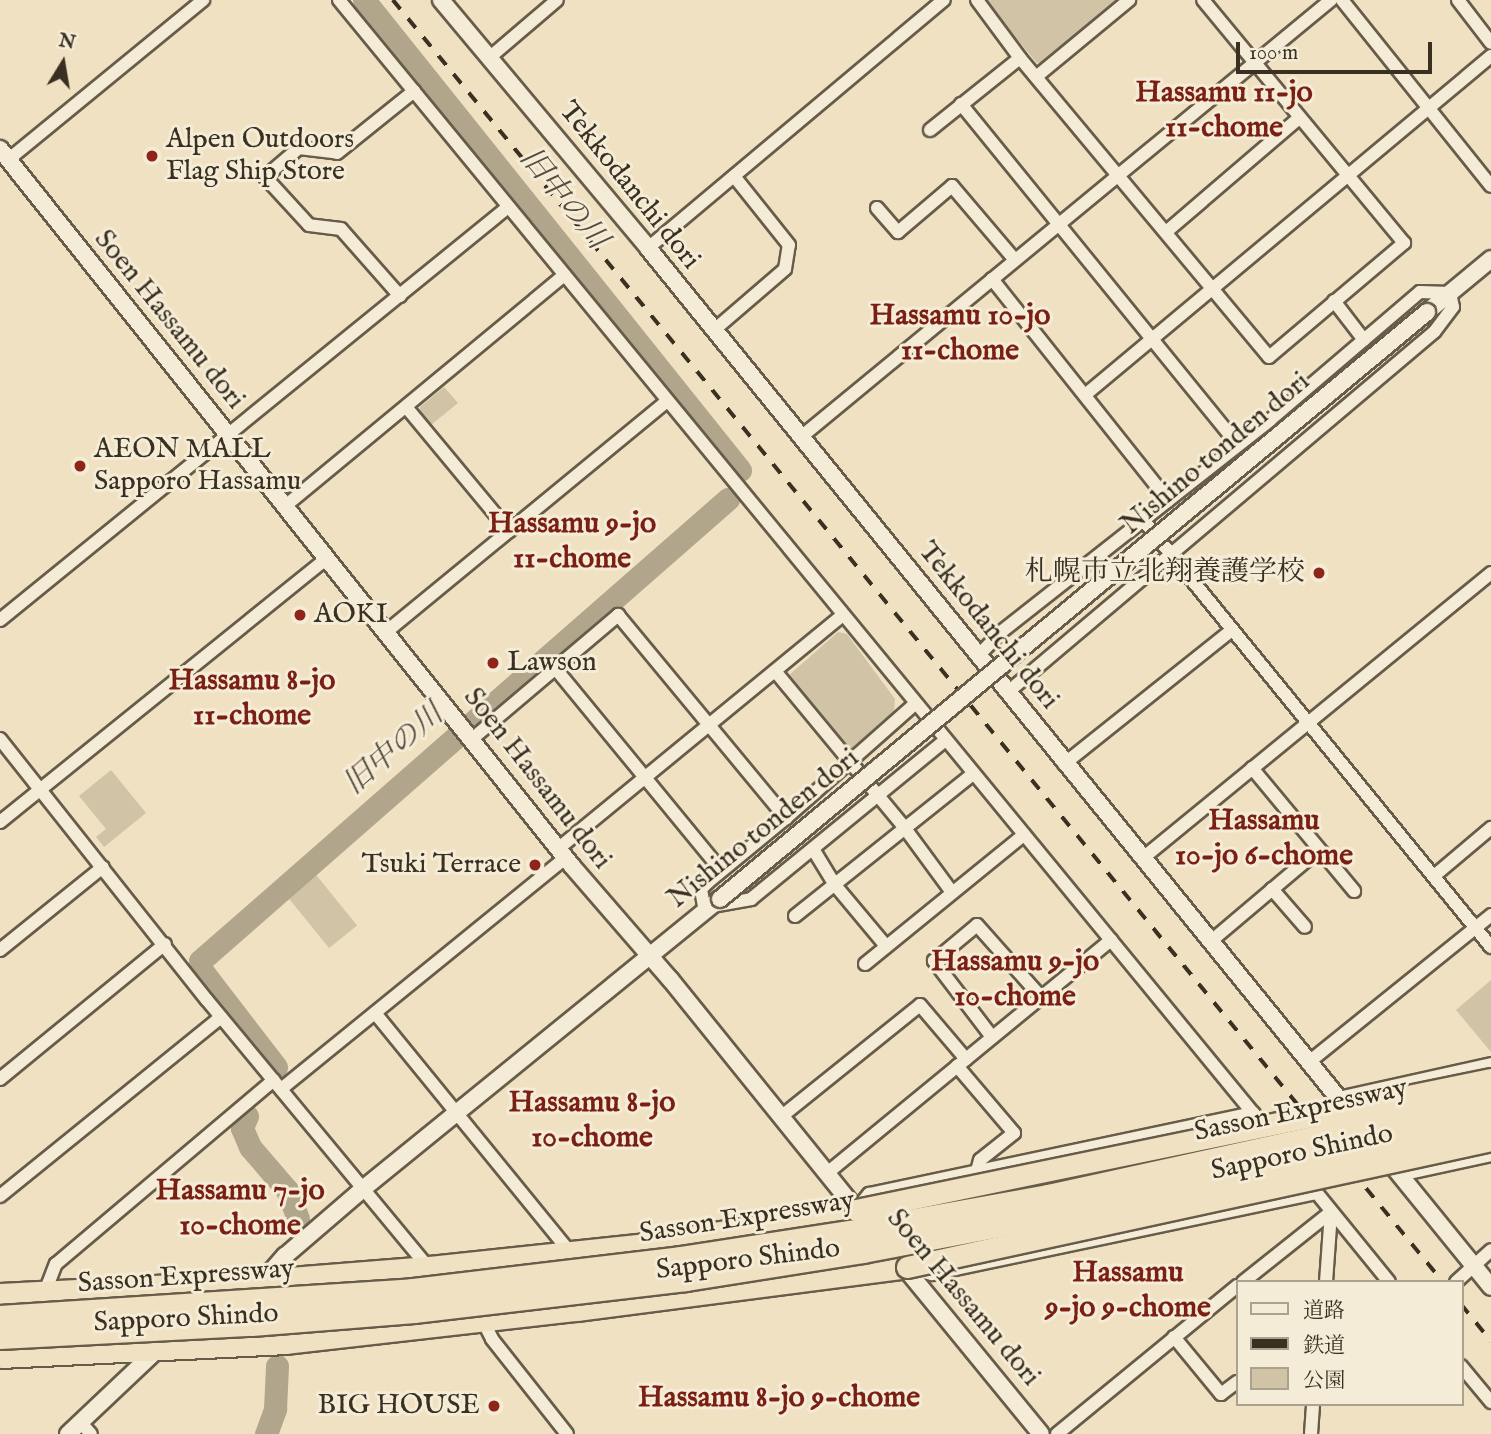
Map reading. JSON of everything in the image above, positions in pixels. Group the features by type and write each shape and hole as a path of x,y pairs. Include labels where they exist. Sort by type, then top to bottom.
{"highway":[{"name":"Sapporo Shindo","path":"0,1294 265,1280 428,1267 646,1244 856,1210 1491,1079"},
{"name":"Sasson Expressway","path":"0,1318 413,1291 681,1259 861,1231 1049,1197 1491,1100"},
{"name":"Sasson Expressway","path":"0,1337 251,1324 414,1311 686,1279 863,1251 1051,1215 1491,1119"},
{"name":"Sapporo Shindo","path":"0,1357 286,1343 907,1267 1491,1140"}],"street":[{"path":"4,154 203,0"},
{"path":"339,0 915,704 1254,1113 1387,1280"},
{"name":"Tekkodanchi dori","path":"441,0 648,248 1491,1287"},
{"path":"489,58 557,0"},
{"path":"648,248 944,0"},
{"path":"977,0 1020,58 1269,357 1404,243 1203,0"},
{"path":"1036,77 1129,0"},
{"path":"801,437 1331,0"},
{"path":"1342,0 1491,186"},
{"path":"1458,0 1491,43"},
{"path":"1085,395 1491,56"},
{"path":"929,130 1020,58"},
{"path":"400,296 341,229 309,225 265,177 299,148 337,153 414,91"},
{"path":"961,104 1238,445"},
{"path":"1166,232 1299,118"},
{"name":"Soen Hassamu dori","path":"4,154 627,933 650,956 782,1116 826,1174 907,1267 1041,1434"},
{"path":"713,331 785,269 789,245 734,176"},
{"path":"877,208 898,232 952,186 1015,260"},
{"path":"0,620 508,206"},
{"name":"Nishino tonden dori","path":"68,1434 87,1429 156,1349 265,1280 285,1256 364,1188 712,906 1491,259"},
{"path":"284,507 407,408 564,275"},
{"path":"992,279 1168,500"},
{"path":"978,656 1001,632 1238,445 1420,292 1450,293 1453,307 1434,332 1008,692"},
{"path":"1334,301 1364,340"},
{"path":"386,632 667,401"},
{"path":"407,408 509,531"},
{"path":"1143,520 1491,947"},
{"path":"0,822 326,559"},
{"path":"1143,858 1491,573"},
{"path":"467,731 555,668 618,615 786,818"},
{"path":"45,1292 56,1264 277,1084 375,1013 563,853 644,778 843,615"},
{"path":"1065,764 1232,630"},
{"path":"555,668 721,870"},
{"path":"775,671 848,764 904,827 951,891"},
{"path":"915,704 786,818 721,870 701,890 712,906 751,899 945,740"},
{"path":"0,739 221,1017 428,1267"},
{"path":"1252,768 1354,891"},
{"path":"796,916 973,774"},
{"path":"1434,876 1491,828"},
{"path":"865,964 951,891 1024,835"},
{"path":"813,849 835,885 886,946"},
{"path":"1210,942 1319,850"},
{"path":"0,950 103,867"},
{"path":"1272,889 1305,927"},
{"path":"1309,1062 1491,915"},
{"path":"992,1037 934,961 977,925 1041,997"},
{"path":"826,1174 1111,940"},
{"path":"0,1079 165,944"},
{"path":"782,1116 920,1005 1014,1133 980,1160 977,1171"},
{"path":"375,1013 570,1252"},
{"path":"0,1196 221,1017"},
{"path":"1338,1098 1491,1064"},
{"path":"856,1210 869,1194 1254,1113"},
{"path":"1400,1175 1491,1155"},
{"path":"907,1267 932,1274 1316,1193"},
{"path":"1246,1280 1331,1212"},
{"path":"1326,1280 1331,1212"},
{"path":"1458,1280 1491,1250"},
{"path":"1057,1434 1236,1287"},
{"path":"482,1321 492,1339 567,1434"},
{"path":"1174,1337 1221,1394 1236,1383"},
{"path":"1463,1368 1491,1402"},
{"path":"1311,1434 1313,1406"}],"green space":[{"path":"984,0 1121,0 1043,64 1037,63"},
{"path":"444,387 458,403 431,425 420,412 420,407"},
{"path":"838,632 847,634 895,699 894,712 851,750 846,749 788,676"},
{"path":"111,770 146,813 104,847 96,837 106,829 79,796"},
{"path":"313,871 357,925 329,948 285,894"},
{"path":"1491,980 1491,1052 1456,1010"}],"waterway":[{"name":"旧中の川","path":"364,0 740,470"},
{"name":"旧中の川","path":"276,1067 202,971 200,961 728,499"},
{"name":"旧中の川","path":"247,1116 242,1128 250,1147 287,1190 298,1219"},
{"name":"旧中の川","path":"266,1434 275,1409 277,1366"}],"railway":[{"path":"393,0 1441,1280"},
{"path":"1463,1306 1491,1341"}],"place":[{"name":"Alpen Outdoors Flag Ship Store","path":"152,156"},
{"name":"AEON MALL Sapporo Hassamu","path":"80,466"},
{"name":"札幌市立北翔養護学校","path":"1319,573"},
{"name":"AOKI","path":"300,615"},
{"name":"Lawson","path":"493,663"},
{"name":"Tsuki Terrace","path":"535,865"},
{"name":"BIG HOUSE","path":"494,1406"}],"district":[{"name":"Hassamu 11-jo 11-chome","path":"1224,110"},
{"name":"Hassamu 10-jo 11-chome","path":"960,333"},
{"name":"Hassamu 9-jo 11-chome","path":"572,541"},
{"name":"Hassamu 8-jo 11-chome","path":"252,698"},
{"name":"Hassamu 10-jo 6-chome","path":"1264,838"},
{"name":"Hassamu 9-jo 10-chome","path":"1015,979"},
{"name":"Hassamu 8-jo 10-chome","path":"592,1120"},
{"name":"Hassamu 7-jo 10-chome","path":"240,1208"},
{"name":"Hassamu 9-jo 9-chome","path":"1128,1290"},
{"name":"Hassamu 8-jo 9-chome","path":"779,1398"}]}
